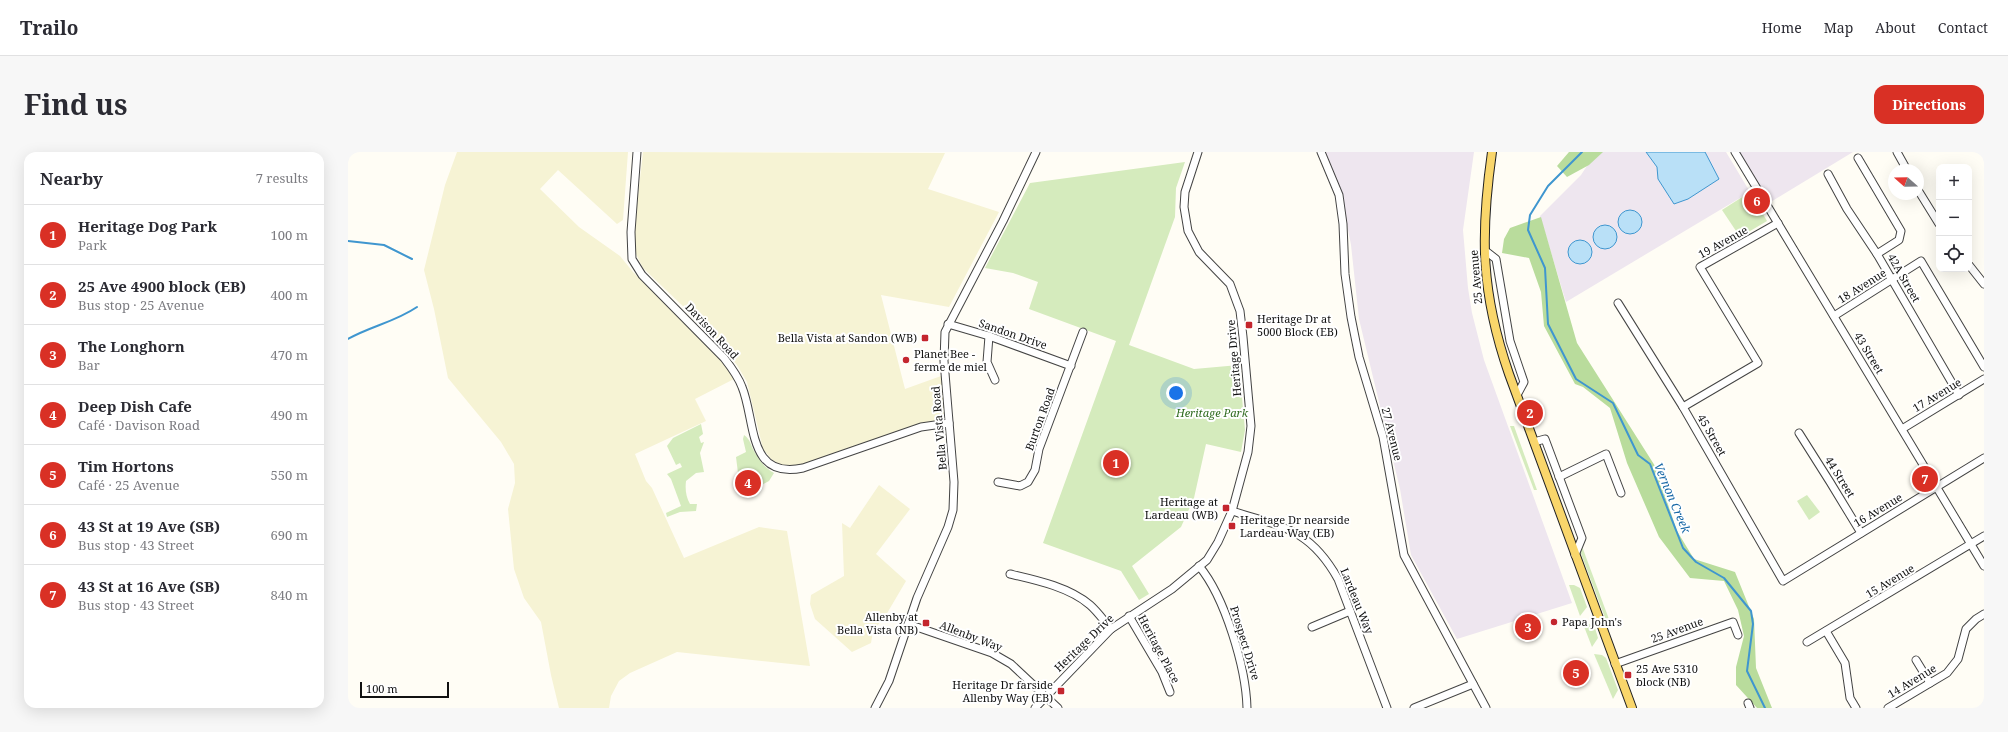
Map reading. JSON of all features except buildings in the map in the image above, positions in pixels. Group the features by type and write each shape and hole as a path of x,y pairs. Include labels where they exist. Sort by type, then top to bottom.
{"main road":[{"name":"25 Avenue","path":"1492,152 1484,215 1485,272 1494,324 1516,396 1632,708"}],"street":[{"name":"Davison Road","path":"637,152 631,232 632,259 642,275 724,358 735,373 743,388 757,447 765,460 776,468 788,472 921,427 949,423"},
{"name":"Bella Vista Road","path":"875,708 889,681 908,624 953,510 954,482 944,344 948,324 1003,221 1036,152"},
{"name":"Heritage Drive","path":"1035,708 1111,629 1172,589 1207,560 1218,542 1232,511 1248,452 1251,426 1243,336 1240,311 1230,284 1199,252 1188,231 1184,200 1187,183 1198,152"},
{"name":"27 Avenue","path":"1321,152 1339,195 1343,224 1345,274 1351,317 1359,358 1383,437 1404,555 1486,708"},
{"name":"43 Street","path":"1735,152 1984,566"},
{"path":"1897,152 1904,164"},
{"path":"1858,158 1901,232 1899,240 1877,254"},
{"name":"42A Street","path":"1828,174 1847,209 1877,254 1959,395"},
{"path":"1924,200 1936,219"},
{"name":"19 Avenue","path":"1682,407 1758,363 1700,267 1778,223"},
{"name":"25 Avenue","path":"1487,252 1496,259 1510,342 1524,382 1516,396"},
{"name":"18 Avenue","path":"1834,316 1921,261 1984,367"},
{"path":"1972,269 1984,284"},
{"name":"45 Street","path":"1618,303 1682,407 1783,581"},
{"name":"Sandon Drive","path":"948,324 989,336 1070,366"},
{"name":"Burton Road","path":"998,482 1020,486 1028,482 1035,470 1039,449 1083,332"},
{"path":"989,336 987,362 995,380"},
{"name":"17 Avenue","path":"1902,429 1984,379"},
{"name":"44 Street","path":"1799,433 1861,533"},
{"path":"1534,442 1545,439 1582,538 1575,555"},
{"path":"1559,477 1606,454 1621,493"},
{"name":"16 Avenue","path":"1783,581 1984,458"},
{"name":"Lardeau Way","path":"1232,511 1287,528 1311,542 1327,560 1350,611 1387,708"},
{"name":"15 Avenue","path":"1807,642 1837,626 1984,536"},
{"name":"Prospect Drive","path":"1199,566 1209,578 1225,610 1246,686 1247,708"},
{"path":"1010,574 1034,580 1072,594 1090,605 1111,629"},
{"path":"1312,627 1350,611"},
{"name":"14 Avenue","path":"1888,708 1947,673 1958,659 1966,629 1976,619 1984,614"},
{"name":"Heritage Place","path":"1129,616 1162,672 1170,692"},
{"name":"25 Avenue","path":"1615,664 1733,622 1738,635"},
{"name":"Allenby Way","path":"908,624 992,653 1011,664 1058,708"},
{"path":"1826,631 1845,663 1850,698 1856,708"},
{"path":"1916,660 1930,683"},
{"path":"1414,708 1473,684"}],"shaded area":[{"path":"457,152 628,152 623,220 617,224 558,170 540,189 579,227 620,256 633,272 723,362 734,379 695,399 706,421 635,454 646,481 652,488 684,558 759,527 787,531 810,666 677,652 630,673 619,681 611,696 609,708 559,708 541,622 524,598 514,569 508,509 515,483 514,464 501,442 448,378 434,309 424,270 445,185"},
{"path":"643,152 945,153 928,189 999,212 949,307 881,295 905,389 941,376 947,422 790,472 771,459 763,449 747,382 737,365 710,332 643,268 636,254 634,231"},
{"path":"1322,152 1474,152 1463,230 1468,288 1472,313 1484,360 1572,603 1457,639 1411,555 1400,489 1359,319 1351,245 1340,189"},
{"path":"1596,152 1726,152 1750,192 1566,302 1540,216 1581,175"},
{"path":"1739,152 1853,152 1769,203"},
{"path":"879,485 910,509 876,554 906,581 886,615 873,631 871,643 852,652 815,619 810,604 811,595 844,576 842,523 850,528"}],"green space":[{"path":"1569,152 1603,152 1589,165 1567,177 1557,166"},
{"name":"Heritage Park","path":"1185,162 1176,188 1175,217 1129,345 1194,369 1239,365 1245,430 1241,452 1206,444 1194,498 1181,527 1132,566 1149,594 1139,600 1121,571 1043,543 1116,341 1029,309 1038,282 1013,273 985,268 1030,183"},
{"path":"1750,192 1767,221 1740,237 1722,210"},
{"path":"1541,217 1577,343 1655,466 1677,531 1694,559 1735,572 1754,619 1756,668 1772,708 1757,708 1736,685 1736,667 1744,636 1738,610 1724,581 1690,578 1659,537 1627,463 1610,408 1583,387 1575,384 1544,326 1541,292 1529,258 1502,253 1504,239 1510,228"},
{"path":"701,424 703,434 699,437 701,443 704,442 700,453 704,472 696,473 686,481 686,493 688,499 690,504 697,504 696,511 680,512 667,517 666,513 681,506 671,479 667,474 682,467 680,463 676,465 667,446 673,438"},
{"path":"1510,426 1514,426 1537,490 1534,490"},
{"path":"744,435 749,440 760,461 774,473 769,481 758,487 755,484 759,481 754,471 744,476 738,473 736,457 746,452 743,439"},
{"path":"1807,495 1820,512 1809,520 1797,501"},
{"path":"1582,548 1610,622 1607,623 1580,551"},
{"path":"1569,585 1574,585 1580,588 1587,607 1580,616"},
{"path":"1583,624 1589,624 1595,628 1598,638 1592,647"},
{"path":"1594,654 1602,655 1606,658 1618,690 1613,699"}],"water":[{"path":"1646,152 1705,152 1719,179 1688,199 1674,204 1658,179 1657,167"},
{"path":"1630,210 1638,214 1642,222 1638,230 1630,234 1622,230 1618,222 1622,214"},
{"path":"1605,225 1613,229 1617,237 1613,245 1605,249 1597,245 1593,237 1597,229"},
{"path":"1580,240 1588,244 1592,252 1588,260 1580,264 1572,260 1568,252 1572,244"}],"waterway":[{"name":"Vernon Creek","path":"1582,152 1548,186 1530,215 1528,230 1545,268 1548,324 1576,379 1613,403 1638,455 1650,464 1683,548 1696,562 1724,578 1751,611 1753,624 1747,671 1765,708"},
{"path":"348,241 384,245 412,259"},
{"path":"348,339 417,307"}],"place":[{"name":"43 St at 19 Ave (SB)","path":"1757,201"},
{"name":"Heritage Dr at 5000 Block (EB)","path":"1249,325"},
{"name":"Bella Vista at Sandon (WB)","path":"925,338"},
{"name":"Planet Bee - ferme de miel","path":"906,360"},
{"name":"25 Ave 4900 block (EB)","path":"1530,413"},
{"name":"Heritage Dog Park","path":"1116,463"},
{"name":"43 St at 16 Ave (SB)","path":"1925,479"},
{"name":"Deep Dish Cafe","path":"748,483"},
{"name":"Heritage at Lardeau (WB)","path":"1226,508"},
{"name":"Heritage Dr nearside Lardeau Way (EB)","path":"1232,526"},
{"name":"Papa John's","path":"1554,622"},
{"name":"Allenby at Bella Vista (NB)","path":"926,623"},
{"name":"The Longhorn","path":"1528,627"},
{"name":"Tim Hortons","path":"1576,673"},
{"name":"25 Ave 5310 block (NB)","path":"1628,675"},
{"name":"Heritage Dr farside Allenby Way (EB)","path":"1061,691"}]}
